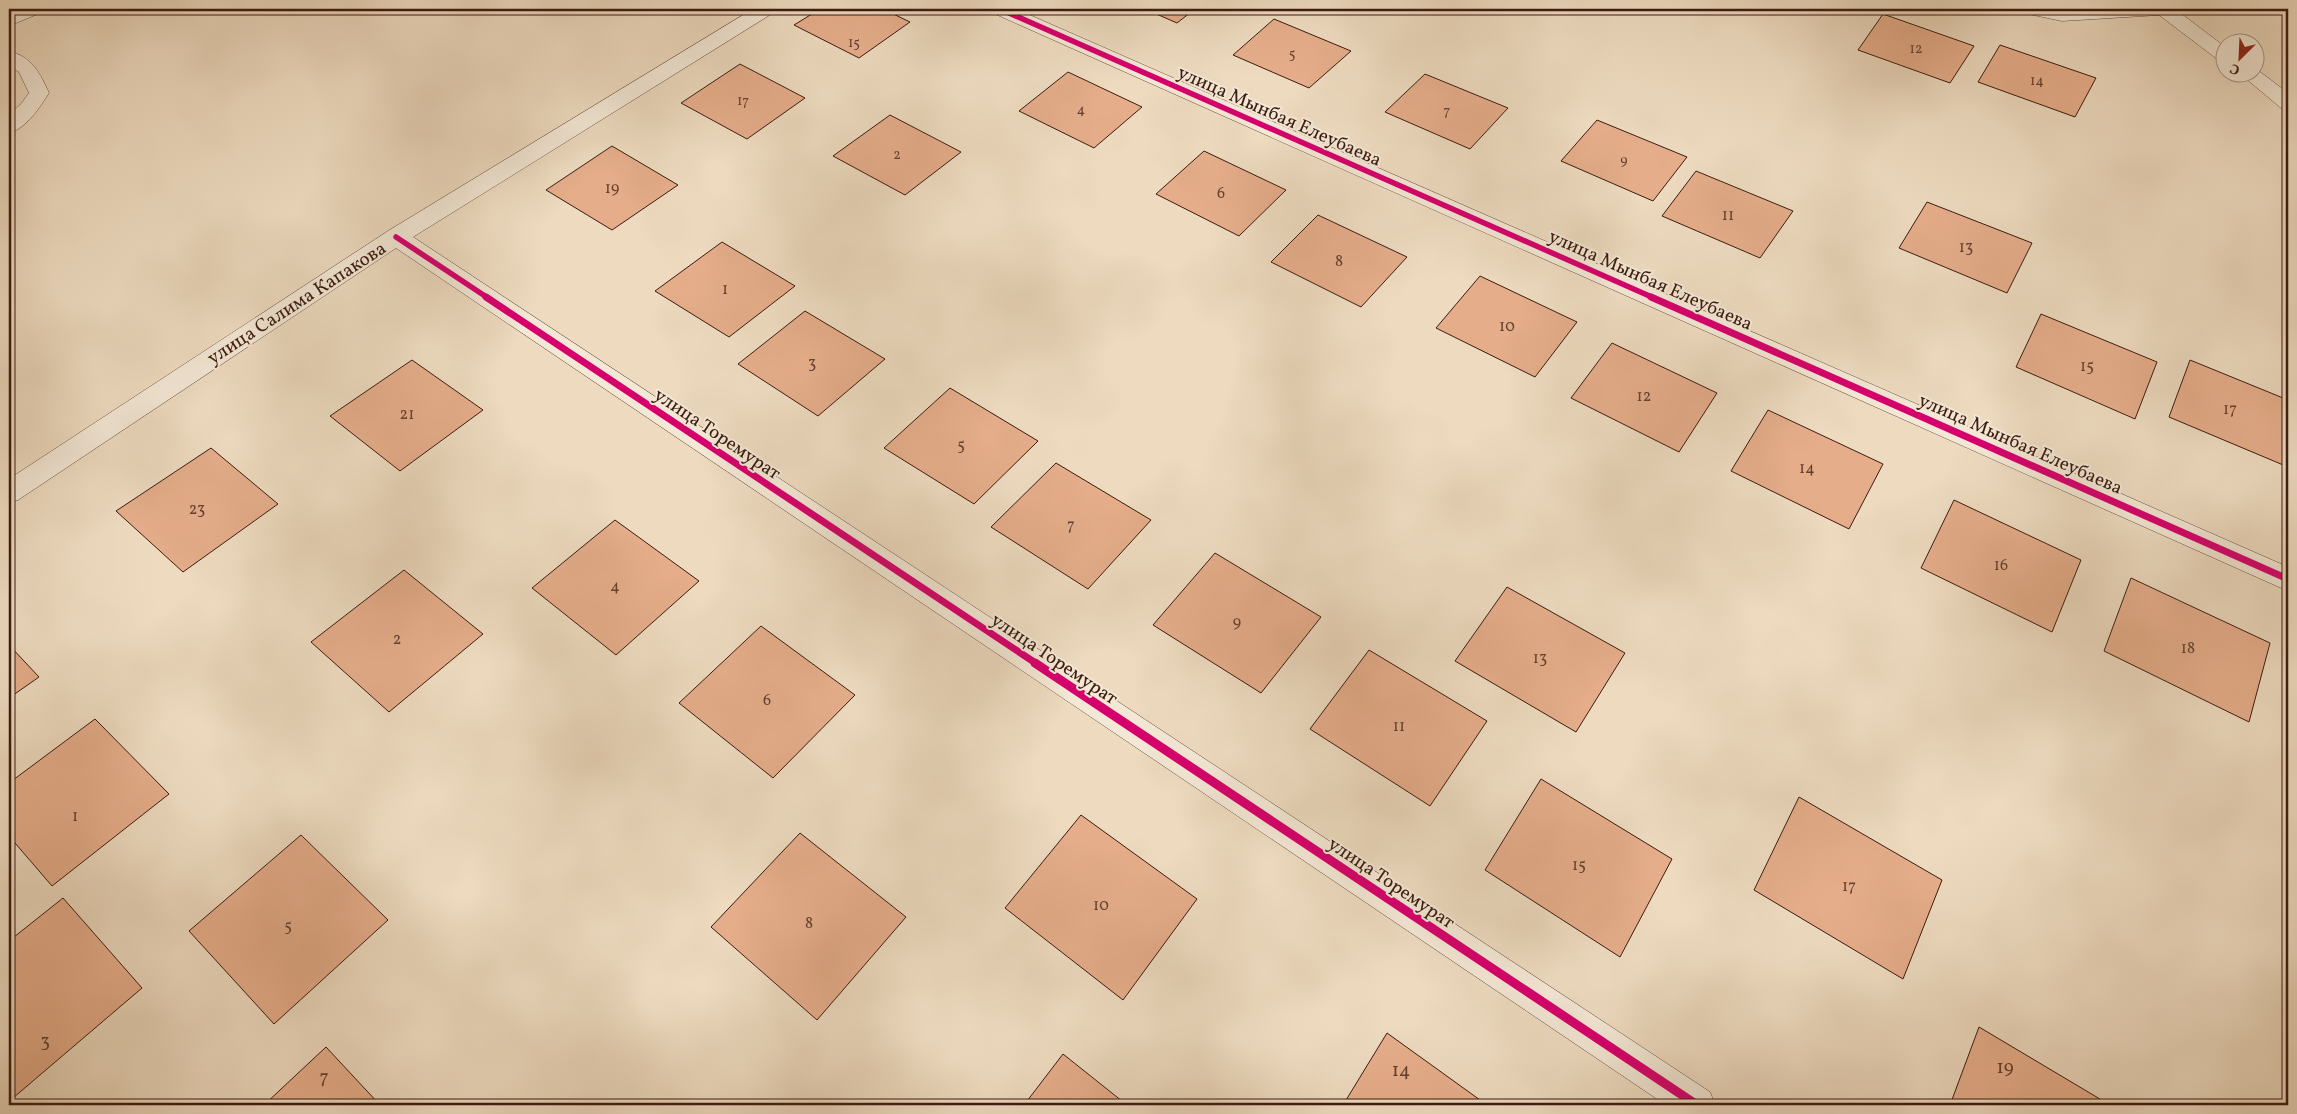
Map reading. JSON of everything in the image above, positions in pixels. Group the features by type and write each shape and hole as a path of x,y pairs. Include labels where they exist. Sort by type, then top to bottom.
{"street":[{"path":"9,20 33,9"},
{"name":"улица Салима Капакова","path":"9,492 396,237 766,9"},
{"name":"улица Мынбая Елеубаева","path":"1000,9 2288,579"},
{"path":"2031,9 2062,15 2164,9 2214,47"},
{"path":"9,57 28,69 39,93 28,109 9,126"},
{"path":"2261,82 2288,103"},
{"name":"улица Торемурат","path":"396,237 1697,1105"}],"building":[{"path":"820,9 883,9 910,22 859,58 794,25"},
{"path":"1145,9 1195,9 1177,23"},
{"path":"1883,14 1974,46 1950,83 1858,50"},
{"path":"1274,19 1351,51 1309,88 1233,55"},
{"path":"2000,45 2096,78 2075,117 1978,82"},
{"path":"740,64 805,98 747,139 681,103"},
{"path":"1068,72 1142,107 1094,148 1019,111"},
{"path":"1425,74 1508,108 1470,149 1385,112"},
{"path":"890,115 961,152 905,195 833,156"},
{"path":"1597,120 1687,157 1653,201 1561,161"},
{"path":"612,146 678,185 612,230 546,190"},
{"path":"1204,151 1286,190 1239,236 1156,194"},
{"path":"1696,171 1793,211 1760,258 1662,216"},
{"path":"1927,202 2032,243 2007,293 1899,248"},
{"path":"1318,215 1407,257 1361,307 1271,262"},
{"path":"722,242 795,286 729,337 655,291"},
{"path":"1480,276 1577,322 1535,377 1436,328"},
{"path":"805,311 885,359 818,416 738,364"},
{"path":"2041,314 2157,362 2135,419 2016,367"},
{"path":"1612,343 1717,393 1679,452 1571,398"},
{"path":"412,360 483,410 400,471 330,416"},
{"path":"2190,360 2288,400 2288,467 2169,417"},
{"path":"950,388 1038,441 974,504 884,448"},
{"path":"1768,410 1883,464 1849,529 1731,471"},
{"path":"211,448 278,504 183,572 116,511"},
{"path":"1056,463 1151,520 1088,589 991,527"},
{"path":"1954,500 2081,560 2052,632 1921,568"},
{"path":"615,520 699,581 616,655 532,588"},
{"path":"1215,553 1321,617 1261,693 1153,625"},
{"path":"404,570 483,634 389,712 311,642"},
{"path":"2131,578 2270,643 2249,722 2104,651"},
{"path":"1507,587 1625,653 1576,732 1455,661"},
{"path":"761,626 855,695 773,778 679,703"},
{"path":"9,645 39,677 9,698"},
{"path":"1369,650 1487,721 1430,806 1310,729"},
{"path":"95,719 169,794 52,886 9,836 9,783"},
{"path":"1541,779 1672,859 1620,957 1485,870"},
{"path":"1799,797 1942,880 1903,979 1754,890"},
{"path":"1081,815 1197,899 1123,1000 1005,908"},
{"path":"800,833 906,917 817,1020 711,927"},
{"path":"301,835 388,920 274,1024 189,931"},
{"path":"63,898 142,988 13,1098 9,1092 9,941"},
{"path":"1979,1027 2110,1105 1950,1105"},
{"path":"1387,1033 1487,1105 1343,1105"},
{"path":"326,1047 380,1105 264,1105"},
{"path":"1063,1054 1127,1105 1024,1105"}],"cycle path":[{"path":"1000,9 2288,579"},
{"path":"396,237 1697,1105"}]}
